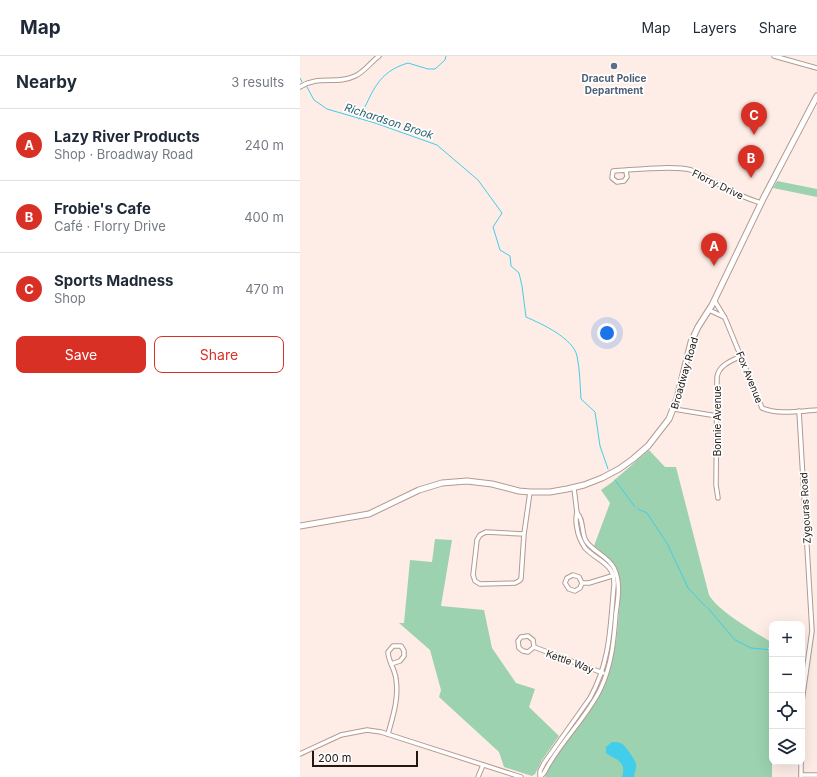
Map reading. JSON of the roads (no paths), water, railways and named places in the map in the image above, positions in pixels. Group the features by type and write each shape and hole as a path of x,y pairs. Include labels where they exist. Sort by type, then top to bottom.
{"main road":[{"name":"Broadway Road","path":"300,526 369,514 419,490 442,483 467,481 492,484 519,491 530,492 550,492 574,488 602,478 619,469 633,459 648,446 662,430 674,409 691,342 714,300 761,203 817,96"}],"street":[{"path":"300,87 312,81 337,80 355,76 379,56"},
{"path":"774,56 817,68"},
{"name":"Florry Drive","path":"626,171 627,177 624,182 617,182 612,178 613,172 626,171 677,168 690,170 761,203"},
{"name":"Fox Avenue","path":"714,300 725,318 762,408 769,411 784,412 817,410"},
{"path":"708,310 725,318"},
{"name":"Bonnie Avenue","path":"718,498 716,485 718,371 725,364 741,356"},
{"path":"674,409 717,416"},
{"name":"Zygouras Road","path":"799,411 812,630 803,693"},
{"path":"540,776 540,771 544,763 570,730 590,698 604,673 613,646 618,589 615,575 597,554 585,547 580,538 575,517 577,513 574,488"},
{"path":"524,534 486,532 480,535 477,540 473,575 475,581 480,584 520,582 522,576 524,534 530,492"},
{"path":"573,575 579,577 582,583 578,589 574,591 569,589 566,583 567,578 573,575"},
{"path":"582,583 589,583 615,575"},
{"path":"604,673 608,653 615,575"},
{"path":"610,627 615,627"},
{"name":"Kettle Way","path":"528,636 533,640 534,647 528,652 523,652 518,646 518,641 521,637 528,636"},
{"path":"388,734 396,704 398,689 388,654 389,649 395,645 401,646 404,651 404,656 392,664"},
{"name":"Kettle Way","path":"534,647 604,673"},
{"path":"300,754 334,738 360,731 374,730 521,777"},
{"path":"478,777 483,765"},
{"path":"801,765 801,776 817,775"}],"water":[{"path":"612,742 621,743 636,762 634,777 622,777 622,764 617,759 606,753 606,747"}],"waterway":[{"path":"359,119 377,84 389,72 408,63 428,69 435,69 445,60 446,56"},
{"name":"Richardson Brook","path":"300,78 302,82"},
{"name":"Richardson Brook","path":"307,87 314,100 327,109 375,123 437,145 478,180 502,213 493,227 500,250 510,256 511,266 519,273 526,317 556,332 570,343 574,349 579,367 581,399 595,412 600,446 608,469"},
{"name":"Richardson Brook","path":"615,480 635,507"},
{"name":"Richardson Brook","path":"638,509 647,513 668,545 688,588 705,606"},
{"name":"Richardson Brook","path":"707,607 735,640 751,648 769,650"}],"place":[{"name":"Dracut Police Department","path":"614,66"},
{"name":"Sports Madness","path":"754,135"},
{"name":"Frobie's Cafe","path":"751,178"},
{"name":"Lazy River Products","path":"714,266"}]}
